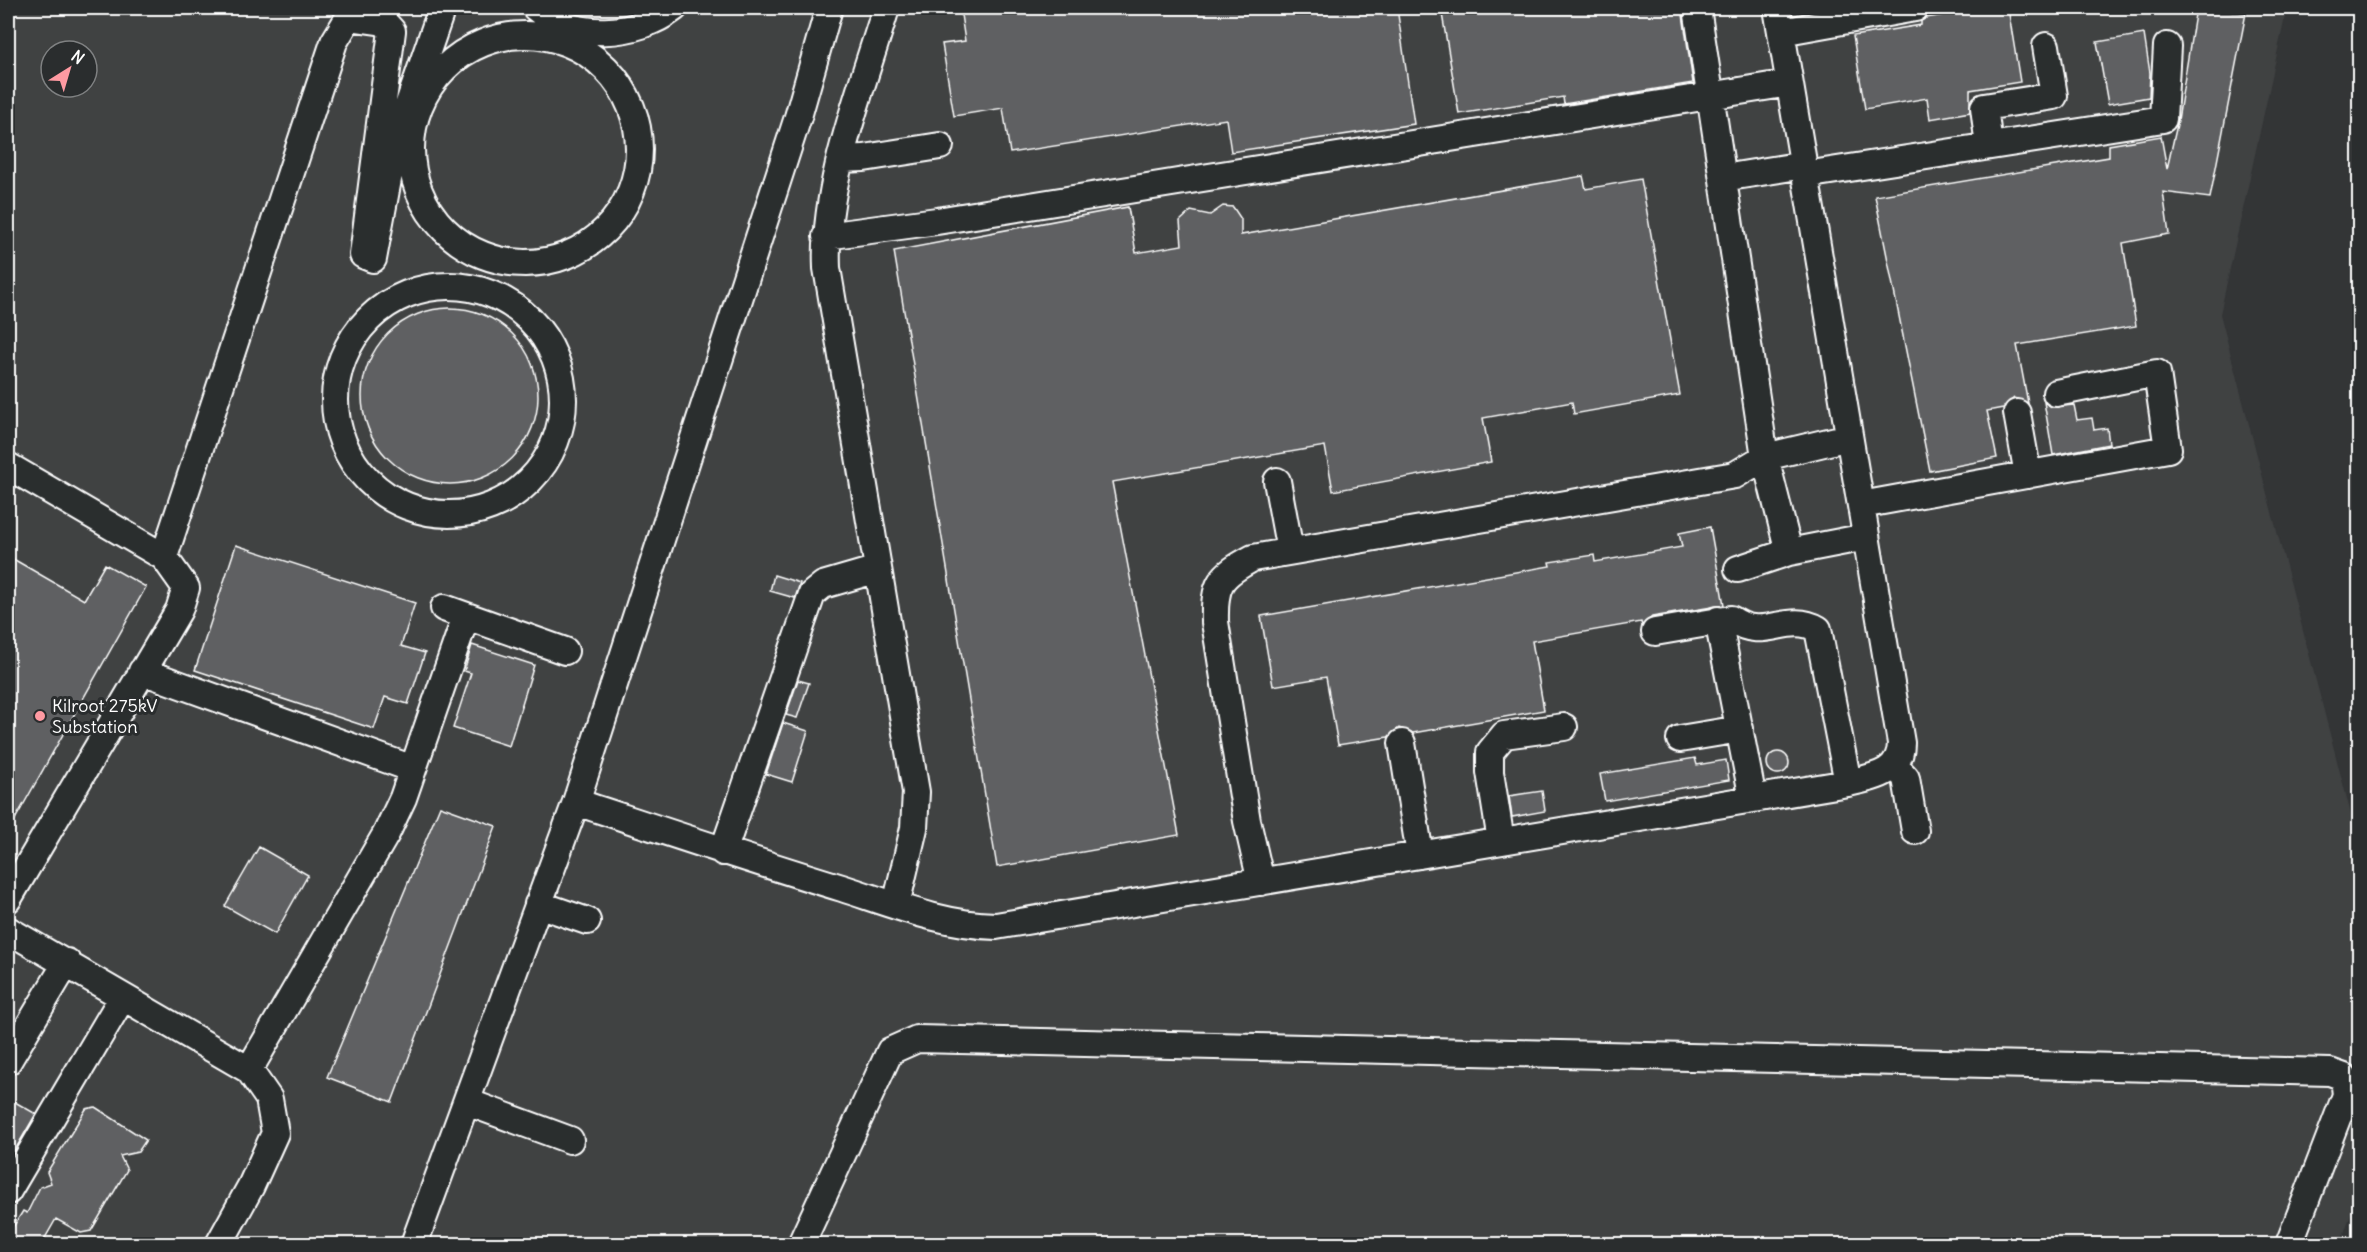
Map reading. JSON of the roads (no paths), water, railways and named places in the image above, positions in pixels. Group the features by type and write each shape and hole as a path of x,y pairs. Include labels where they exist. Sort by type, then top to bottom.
{"street":[{"path":"164,557 334,42 349,17 384,22 392,31 363,255 373,259 394,147 413,107 442,8"},
{"path":"536,8 576,37 623,91 636,124 639,160 630,195 610,225 579,250 542,262 502,261 465,247 435,220 416,186 410,146 413,107 438,74 465,50 499,37 535,35 576,37 622,31 660,19 674,8"},
{"path":"416,1239 576,802 798,117 829,8"},
{"path":"886,8 834,184 826,236 827,268 916,792 914,828 896,905"},
{"path":"1697,8 1765,457 1789,552"},
{"path":"576,802 723,852 960,924 996,926 1879,776 1894,765 1901,754 1901,742 1779,20 1915,8"},
{"path":"1989,146 1984,106 2054,96 2046,46"},
{"path":"1724,178 1989,146 2163,119 2167,46"},
{"path":"826,236 948,219 1789,83"},
{"path":"841,159 864,158 940,146"},
{"path":"459,286 465,247"},
{"path":"459,286 494,295 525,314 548,342 558,367 561,376 563,412 554,447 535,477 503,502 466,514 426,513 389,499 359,472 340,437 334,398 342,359 362,325 390,302 423,289 459,286"},
{"path":"1861,505 2168,449 2157,373 2056,393"},
{"path":"2017,413 2028,475"},
{"path":"1261,882 1247,820 1215,622 1214,595 1228,571 1253,558 1735,474 1765,457 1849,437"},
{"path":"8,466 164,557 186,588 179,610 8,899"},
{"path":"1277,481 1290,551"},
{"path":"1738,569 1789,552 1866,537"},
{"path":"723,852 812,594 823,585 878,569"},
{"path":"249,1070 386,834 413,769 455,612 565,651"},
{"path":"1655,632 1731,619 1744,628 1755,630 1796,623 1818,629 1848,783"},
{"path":"1718,620 1753,799"},
{"path":"142,671 413,769"},
{"path":"1501,841 1490,772 1490,752 1504,735 1564,728"},
{"path":"1680,739 1740,729"},
{"path":"1402,743 1420,855"},
{"path":"1894,765 1906,778 1915,831"},
{"path":"538,904 587,921"},
{"path":"8,930 68,962 123,998 249,1070 269,1099 275,1133 252,1186 219,1245"},
{"path":"8,1061 68,962"},
{"path":"8,1191 123,998"},
{"path":"801,1245 890,1051 917,1039 1218,1044 2330,1072 2344,1077 2346,1095 2289,1245"},
{"path":"467,1102 570,1140"}],"place":[{"name":"Kilroot 275kV Substation","path":"40,716"}]}
